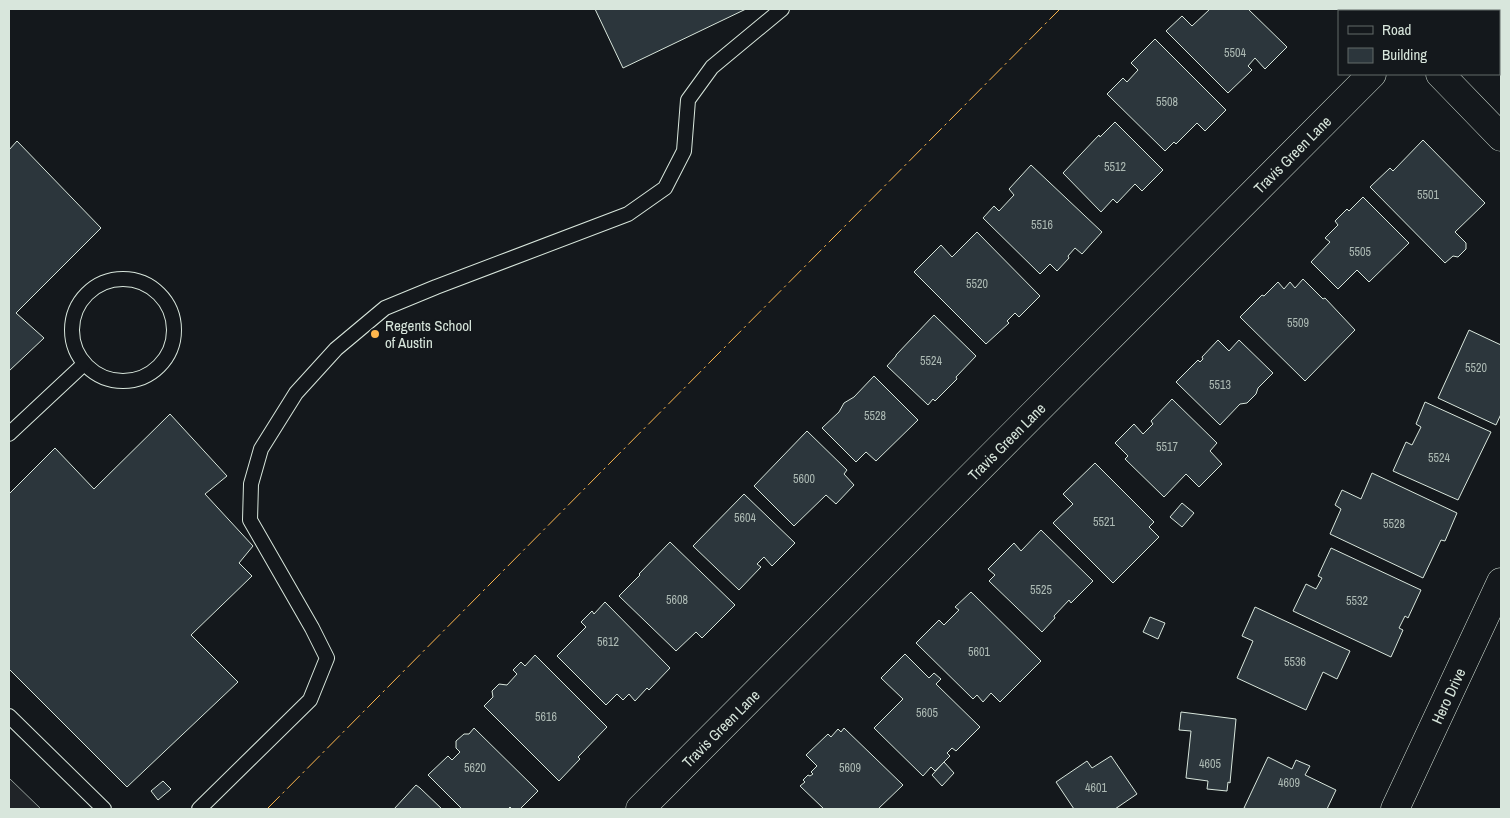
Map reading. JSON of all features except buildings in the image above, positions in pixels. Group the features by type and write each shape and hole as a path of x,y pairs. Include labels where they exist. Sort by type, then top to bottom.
{"street":[{"name":"Travis Green Lane","path":"640,809 1371,75"},
{"path":"1441,75 1501,138"},
{"name":"Hero Drive","path":"1395,809 1501,582"}],"lane":[{"path":"199,809 310,700 327,658 312,628 250,520 251,484 261,449 296,393 336,349 385,308 436,286 628,214 665,188 684,151 688,100 712,67 782,9"},
{"path":"128,278 145,283 160,293 170,307 174,323 174,340 168,355 158,368 144,377 128,382 112,380 97,375 84,364 75,349 71,332 73,314 82,298 95,286 111,280 128,278"},
{"path":"9,434 84,364"},
{"path":"9,716 104,809"}],"shaded area":[{"path":"9,778 41,809 9,809"}],"power":[{"path":"267,809 1060,9"}],"place":[{"name":"Regents School of Austin","path":"375,334"}]}
